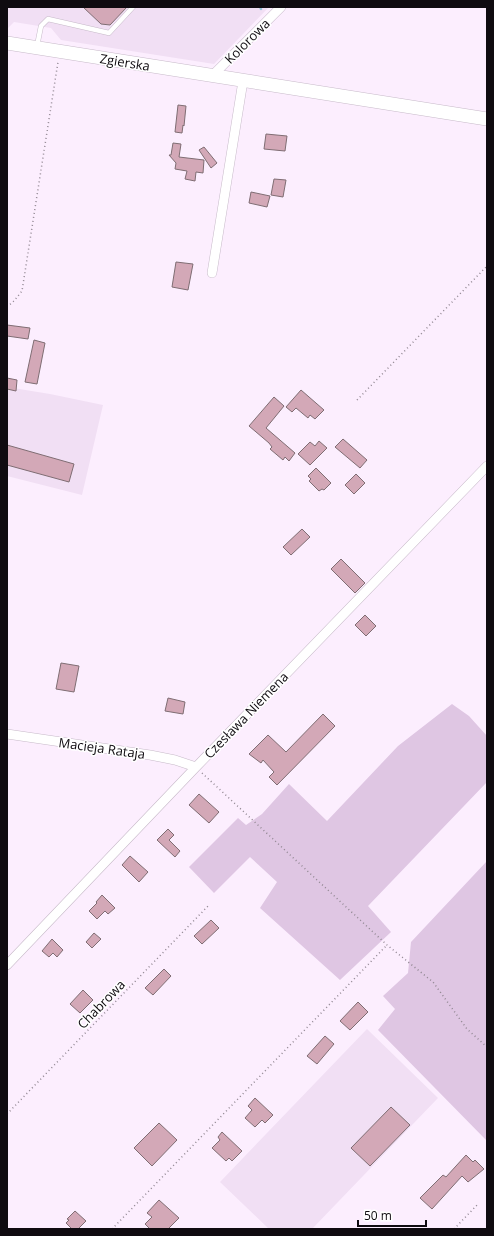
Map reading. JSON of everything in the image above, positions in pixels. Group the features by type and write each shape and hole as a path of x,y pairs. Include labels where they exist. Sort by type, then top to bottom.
{"main road":[{"name":"Zgierska","path":"7,43 487,119"}],"street":[{"name":"Kolorowa","path":"213,76 281,7"},
{"path":"212,273 243,80"},
{"name":"Czesława Niemena","path":"7,965 487,466"},
{"name":"Macieja Rataja","path":"7,734 150,754 176,760 196,767"}],"lane":[{"path":"37,48 41,26 48,19 109,33 133,7"}],"path":[{"path":"7,307 22,291 59,52"},
{"path":"358,400 487,266"},
{"path":"196,767 387,945 434,982 467,1029 487,1047"},
{"name":"Chabrowa","path":"7,1114 208,906"},
{"path":"112,1229 387,945"},
{"path":"454,1229 479,1203"}],"shaded area":[{"path":"7,7 269,7 214,64 61,40 51,28 14,22 7,29"},
{"path":"7,387 103,405 82,495 7,476"},
{"path":"452,704 469,716 487,736 487,782 368,906 391,932 340,980 260,908 277,882 250,857 214,893 189,867 238,818 246,825 262,814 289,784 327,821 398,746"},
{"path":"487,861 487,1141 378,1030 395,1009 383,996 408,973 411,942"},
{"path":"367,1029 438,1098 312,1229 269,1229 220,1182"}],"building":[{"path":"83,7 127,7 110,25 101,24"},
{"path":"178,105 186,106 182,133 175,132"},
{"path":"266,134 287,136 285,151 264,149"},
{"path":"173,143 181,144 179,157 204,160 203,173 196,172 195,181 185,179 187,171 175,169 176,163 169,155 171,155"},
{"path":"204,147 217,163 211,168 199,150"},
{"path":"274,179 286,180 283,197 271,195"},
{"path":"251,192 270,196 267,207 249,203"},
{"path":"176,262 193,264 188,290 172,287"},
{"path":"7,325 30,328 28,339 7,336"},
{"path":"34,340 45,343 37,384 25,382"},
{"path":"7,378 17,380 16,391 7,389"},
{"path":"301,390 324,410 315,419 310,415 308,418 296,408 292,412 286,407"},
{"path":"274,397 284,406 266,428 295,453 289,461 285,457 283,460 270,449 272,447 269,443 249,426"},
{"path":"343,439 367,460 360,468 335,447"},
{"path":"319,441 327,448 310,465 298,454 310,442 315,446"},
{"path":"7,445 74,464 69,482 7,465"},
{"path":"316,468 331,483 324,490 322,489 319,491 309,481 311,479 308,476"},
{"path":"356,474 365,483 354,494 345,485"},
{"path":"302,529 310,537 291,555 283,547"},
{"path":"341,559 365,583 355,593 331,569"},
{"path":"365,615 376,626 366,636 355,625"},
{"path":"61,663 79,666 74,692 56,689"},
{"path":"168,698 185,702 183,714 165,711"},
{"path":"323,714 335,726 277,785 269,777 274,772 263,760 261,763 249,754 268,735 286,752"},
{"path":"199,794 219,812 209,823 189,805"},
{"path":"168,829 174,835 169,840 180,851 175,857 157,840"},
{"path":"130,856 148,872 139,882 122,865"},
{"path":"102,895 115,908 108,914 105,911 97,919 89,911"},
{"path":"211,920 219,928 202,944 194,936"},
{"path":"94,933 101,939 92,948 86,942"},
{"path":"52,939 63,950 57,957 53,953 49,957 42,951"},
{"path":"164,969 171,976 153,995 145,988"},
{"path":"83,990 93,1000 80,1013 70,1004"},
{"path":"358,1002 368,1012 350,1030 340,1021"},
{"path":"325,1036 334,1044 317,1064 307,1056"},
{"path":"255,1098 273,1115 265,1123 262,1120 255,1127 245,1118 252,1110 248,1106"},
{"path":"391,1107 410,1125 370,1166 351,1148"},
{"path":"159,1123 177,1140 152,1166 134,1148"},
{"path":"222,1132 242,1151 232,1161 229,1158 226,1161 212,1148 220,1140 218,1137"},
{"path":"466,1155 473,1162 475,1160 484,1169 468,1182 462,1176 432,1209 420,1198 443,1175 446,1177"},
{"path":"159,1200 179,1218 168,1229 150,1229 145,1224 152,1217 147,1213"},
{"path":"75,1211 86,1221 78,1229 72,1229 66,1223 69,1220 67,1219"}]}
